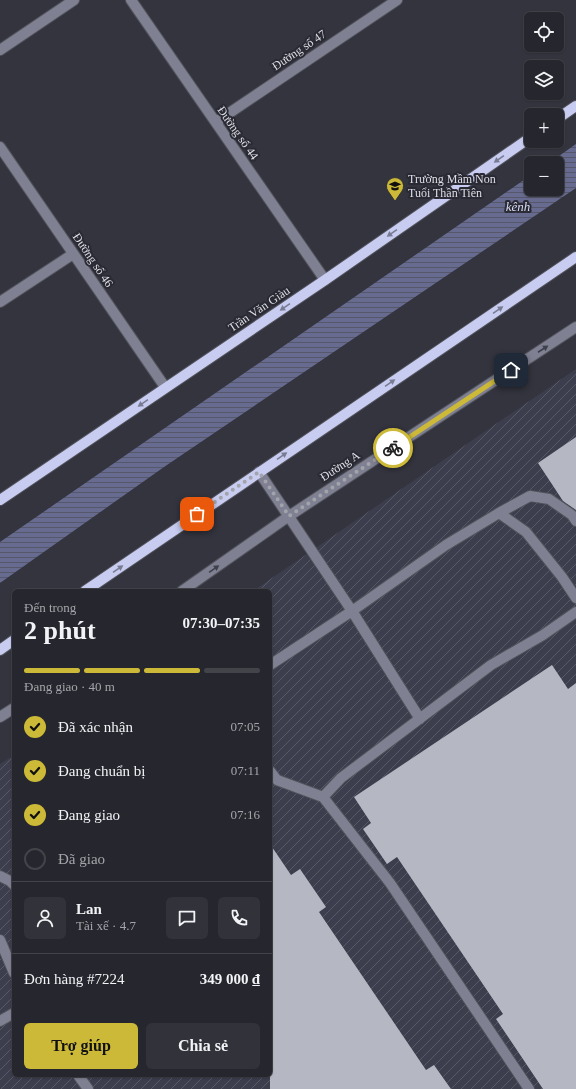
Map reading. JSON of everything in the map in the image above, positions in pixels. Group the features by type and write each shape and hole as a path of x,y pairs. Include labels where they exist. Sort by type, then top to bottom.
{"main road":[{"path":"564,114 576,106"},
{"name":"Trần Văn Giàu","path":"0,500 325,280 524,141"},
{"path":"88,589 576,257"},
{"path":"0,650 12,641"}],"street":[{"path":"0,50 74,0"},
{"name":"Đường số 44","path":"131,0 325,280"},
{"name":"Đường số 47","path":"216,122 397,0"},
{"name":"Đường số 46","path":"0,147 165,388"},
{"path":"0,302 73,254"},
{"name":"Đường A","path":"185,589 289,516 576,327"},
{"path":"259,472 352,611 420,720"},
{"path":"272,664 352,611 446,545 530,496 549,499 572,515 576,522"},
{"path":"499,513 526,532 562,576 576,598"},
{"path":"323,797 341,778 420,720 491,665 543,635 576,612"},
{"path":"0,717 12,709"},
{"path":"272,774 277,780 323,797 390,883 530,1089"},
{"path":"0,876 12,883"},
{"path":"0,940 12,967"},
{"path":"0,1021 12,1014"},
{"path":"79,1077 88,1089"}],"shaded area":[{"path":"576,369 576,1089 0,1089 0,764 12,756 12,1077 272,1077 272,589 256,589"}],"water":[{"name":"kênh","path":"576,144 576,188 164,467 0,583 0,542 524,180 524,196 564,196 564,156 559,156"}],"building":[{"path":"576,437 576,510 563,501 538,463"},
{"path":"552,665 568,689 576,683 576,1089 543,1089 496,1019 503,1014 397,857 387,864 363,829 371,823 354,797"},
{"path":"272,847 291,875 300,869 326,907 319,912 426,1070 434,1065 451,1089 270,1089 270,1077 272,1077"}],"way so far":[{"path":"197,514 259,472 289,516 393,448"}],"place":[{"name":"Trường Mầm Non Tuổi Thần Tiên","path":"395,201"}],"route":[{"path":"393,448 511,370"}]}
